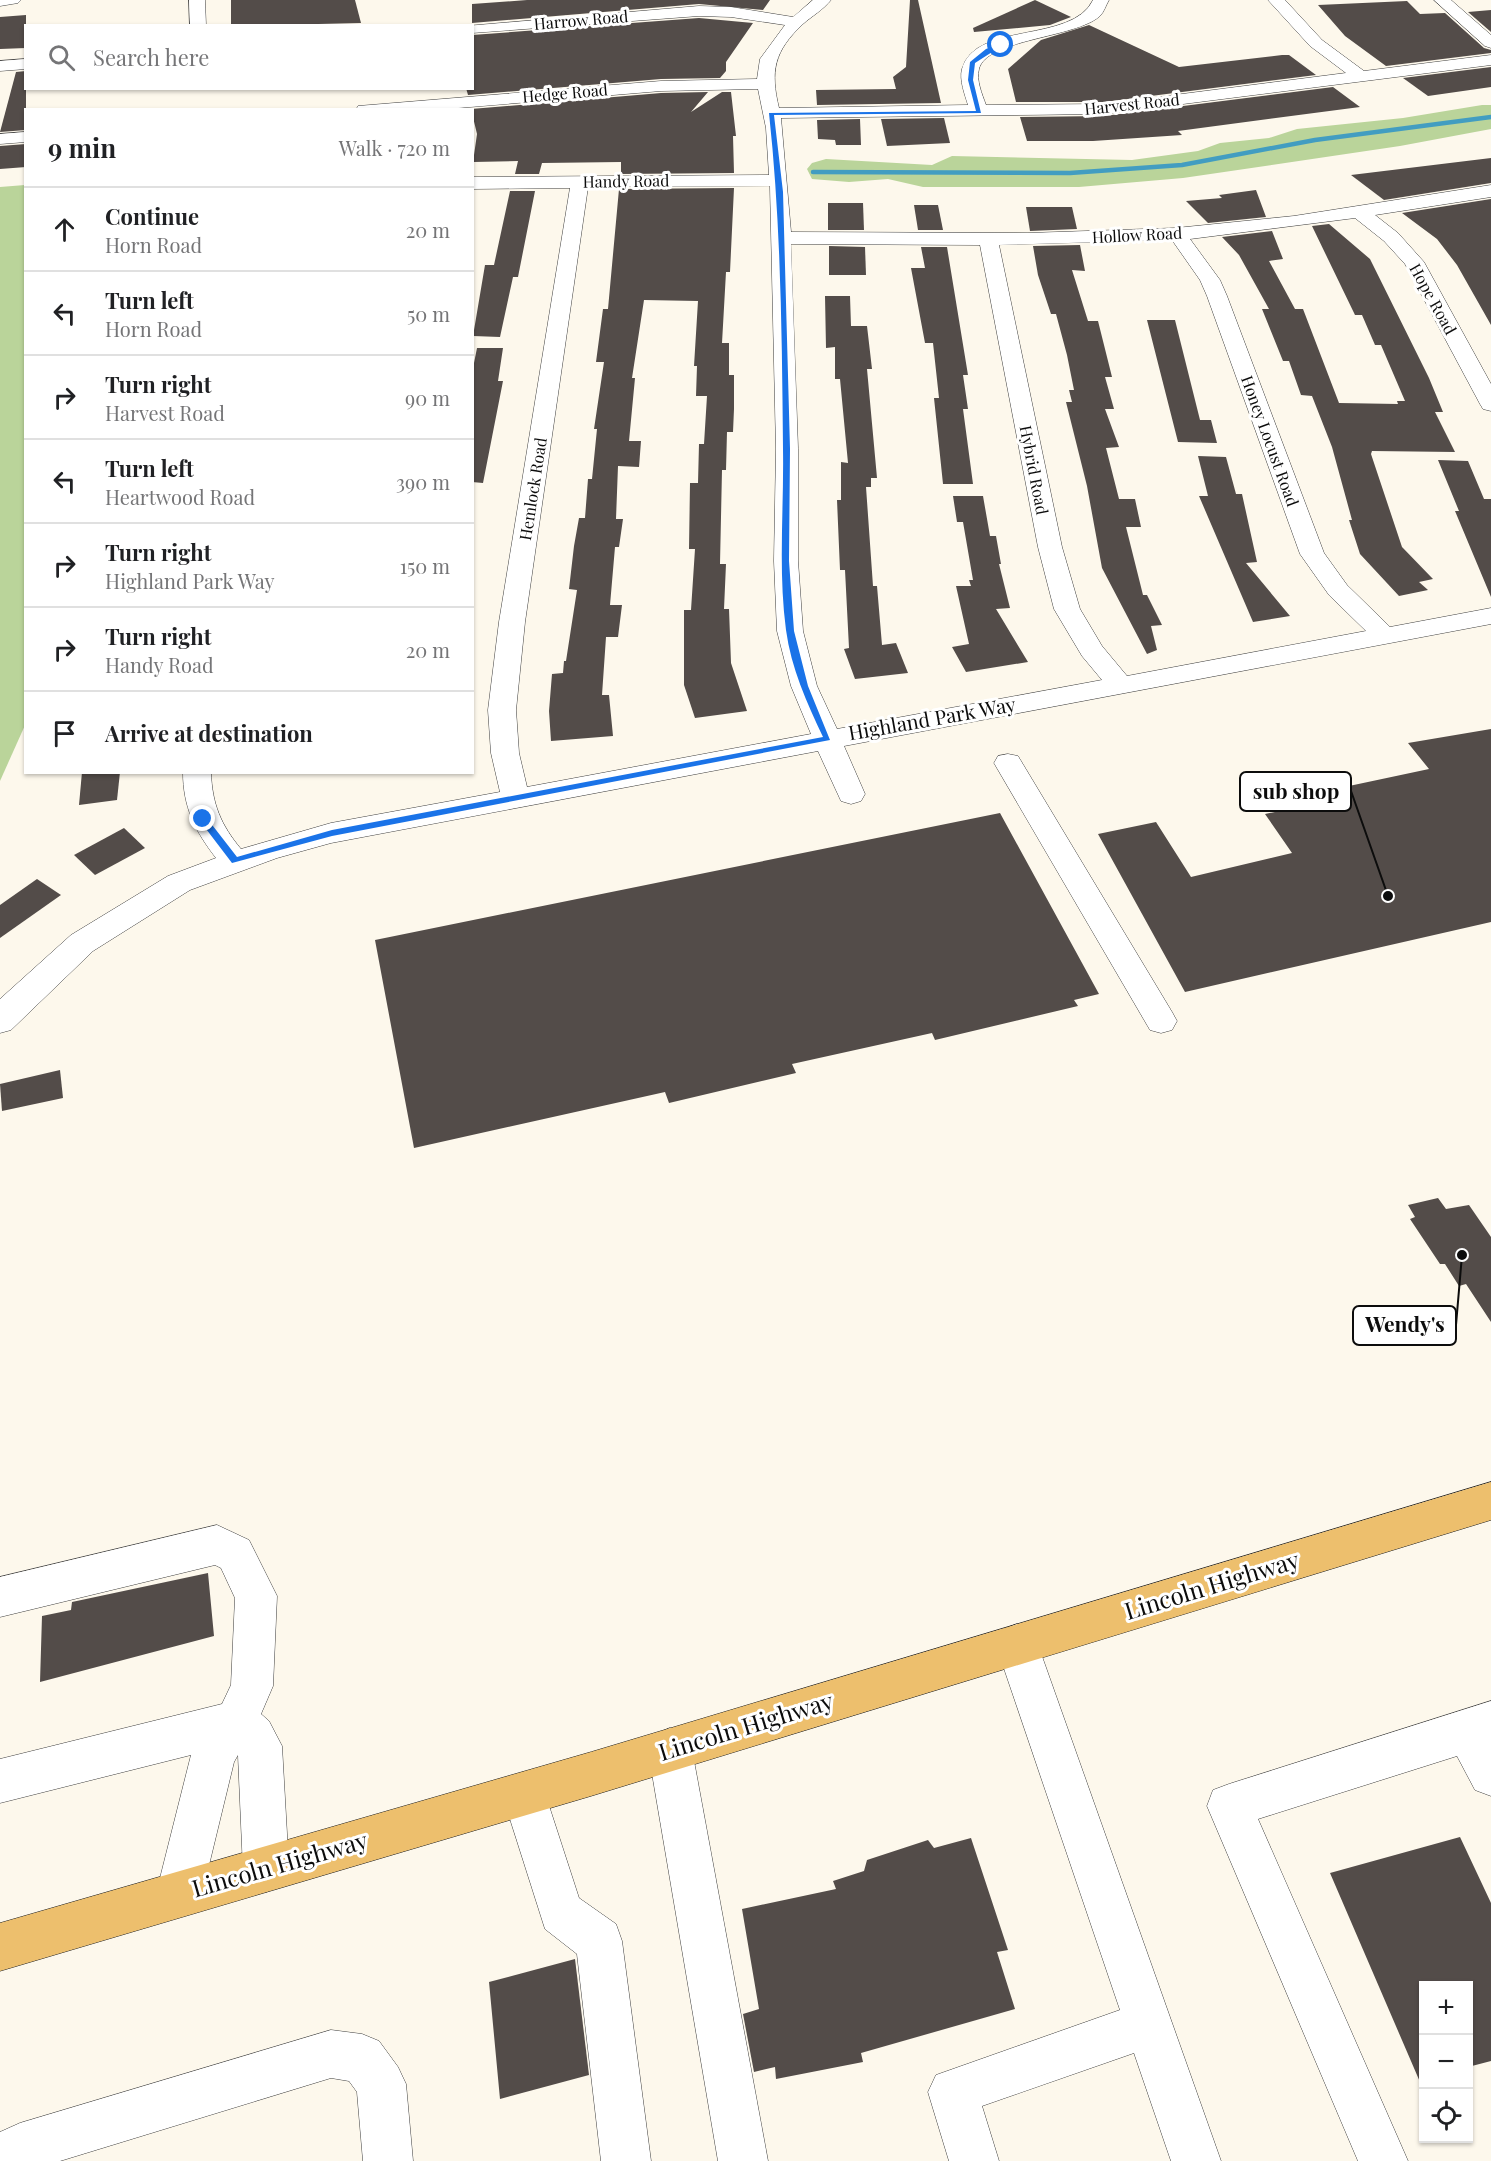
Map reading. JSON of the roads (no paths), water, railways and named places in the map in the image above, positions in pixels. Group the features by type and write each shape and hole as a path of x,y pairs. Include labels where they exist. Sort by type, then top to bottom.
{"main road":[{"name":"Lincoln Highway","path":"0,1947 524,1794 1491,1501"}],"street":[{"path":"0,1 13,0"},
{"path":"197,0 198,24"},
{"path":"823,0 796,22 780,40 768,59 765,84 772,113 779,180 787,449 786,561 790,631 804,686 851,794"},
{"path":"979,112 970,80 971,67 977,57 1001,45 1081,23 1099,8 1101,0"},
{"path":"1276,0 1316,43 1359,75"},
{"path":"1442,0 1491,43"},
{"name":"Harrow Road","path":"474,28 699,11 731,12 796,22"},
{"name":"Harvest Road","path":"772,113 979,112 1117,108 1359,75 1491,60"},
{"path":"0,66 24,64"},
{"name":"Hedge Road","path":"389,108 661,86 765,84"},
{"path":"0,139 24,137"},
{"name":"Handy Road","path":"474,183 779,180"},
{"name":"Hemlock Road","path":"515,796 504,753 502,710 512,622 580,182"},
{"name":"Hollow Road","path":"781,238 988,239 1177,234 1247,227 1491,191"},
{"name":"Hope Road","path":"1356,210 1391,237 1414,262 1491,404"},
{"name":"Honey Locust Road","path":"1177,234 1210,280 1217,296 1312,554 1338,590 1384,635"},
{"name":"Hybrid Road","path":"988,239 1050,547 1067,609 1091,650 1120,684"},
{"name":"Highland Park Way","path":"0,1021 82,943 179,883 235,861 332,833 515,796 1491,616"},
{"path":"1008,764 1161,1021"},
{"path":"197,774 197,793 203,819 235,861"},
{"path":"0,1597 217,1545 235,1554 256,1596 252,1686 236,1722 214,1752 179,1894"},
{"path":"1017,1645 1196,2161"},
{"path":"0,1782 236,1722"},
{"path":"236,1722 254,1736 260,1746 266,1869"},
{"path":"1383,2161 1229,1806 1479,1727 1491,1774"},
{"path":"670,1750 743,2161"},
{"path":"524,1794 561,1913 598,1941 626,2161"},
{"path":"974,2161 953,2092 1148,2024"},
{"path":"4,2161 20,2148 331,2054 363,2058 381,2084 388,2161"}],"waterway":[{"path":"813,172 1070,173 1182,165 1315,140 1491,117"}],"place":[{"name":"sub shop","path":"1388,896"},
{"name":"Wendy's","path":"1462,1255"}]}
